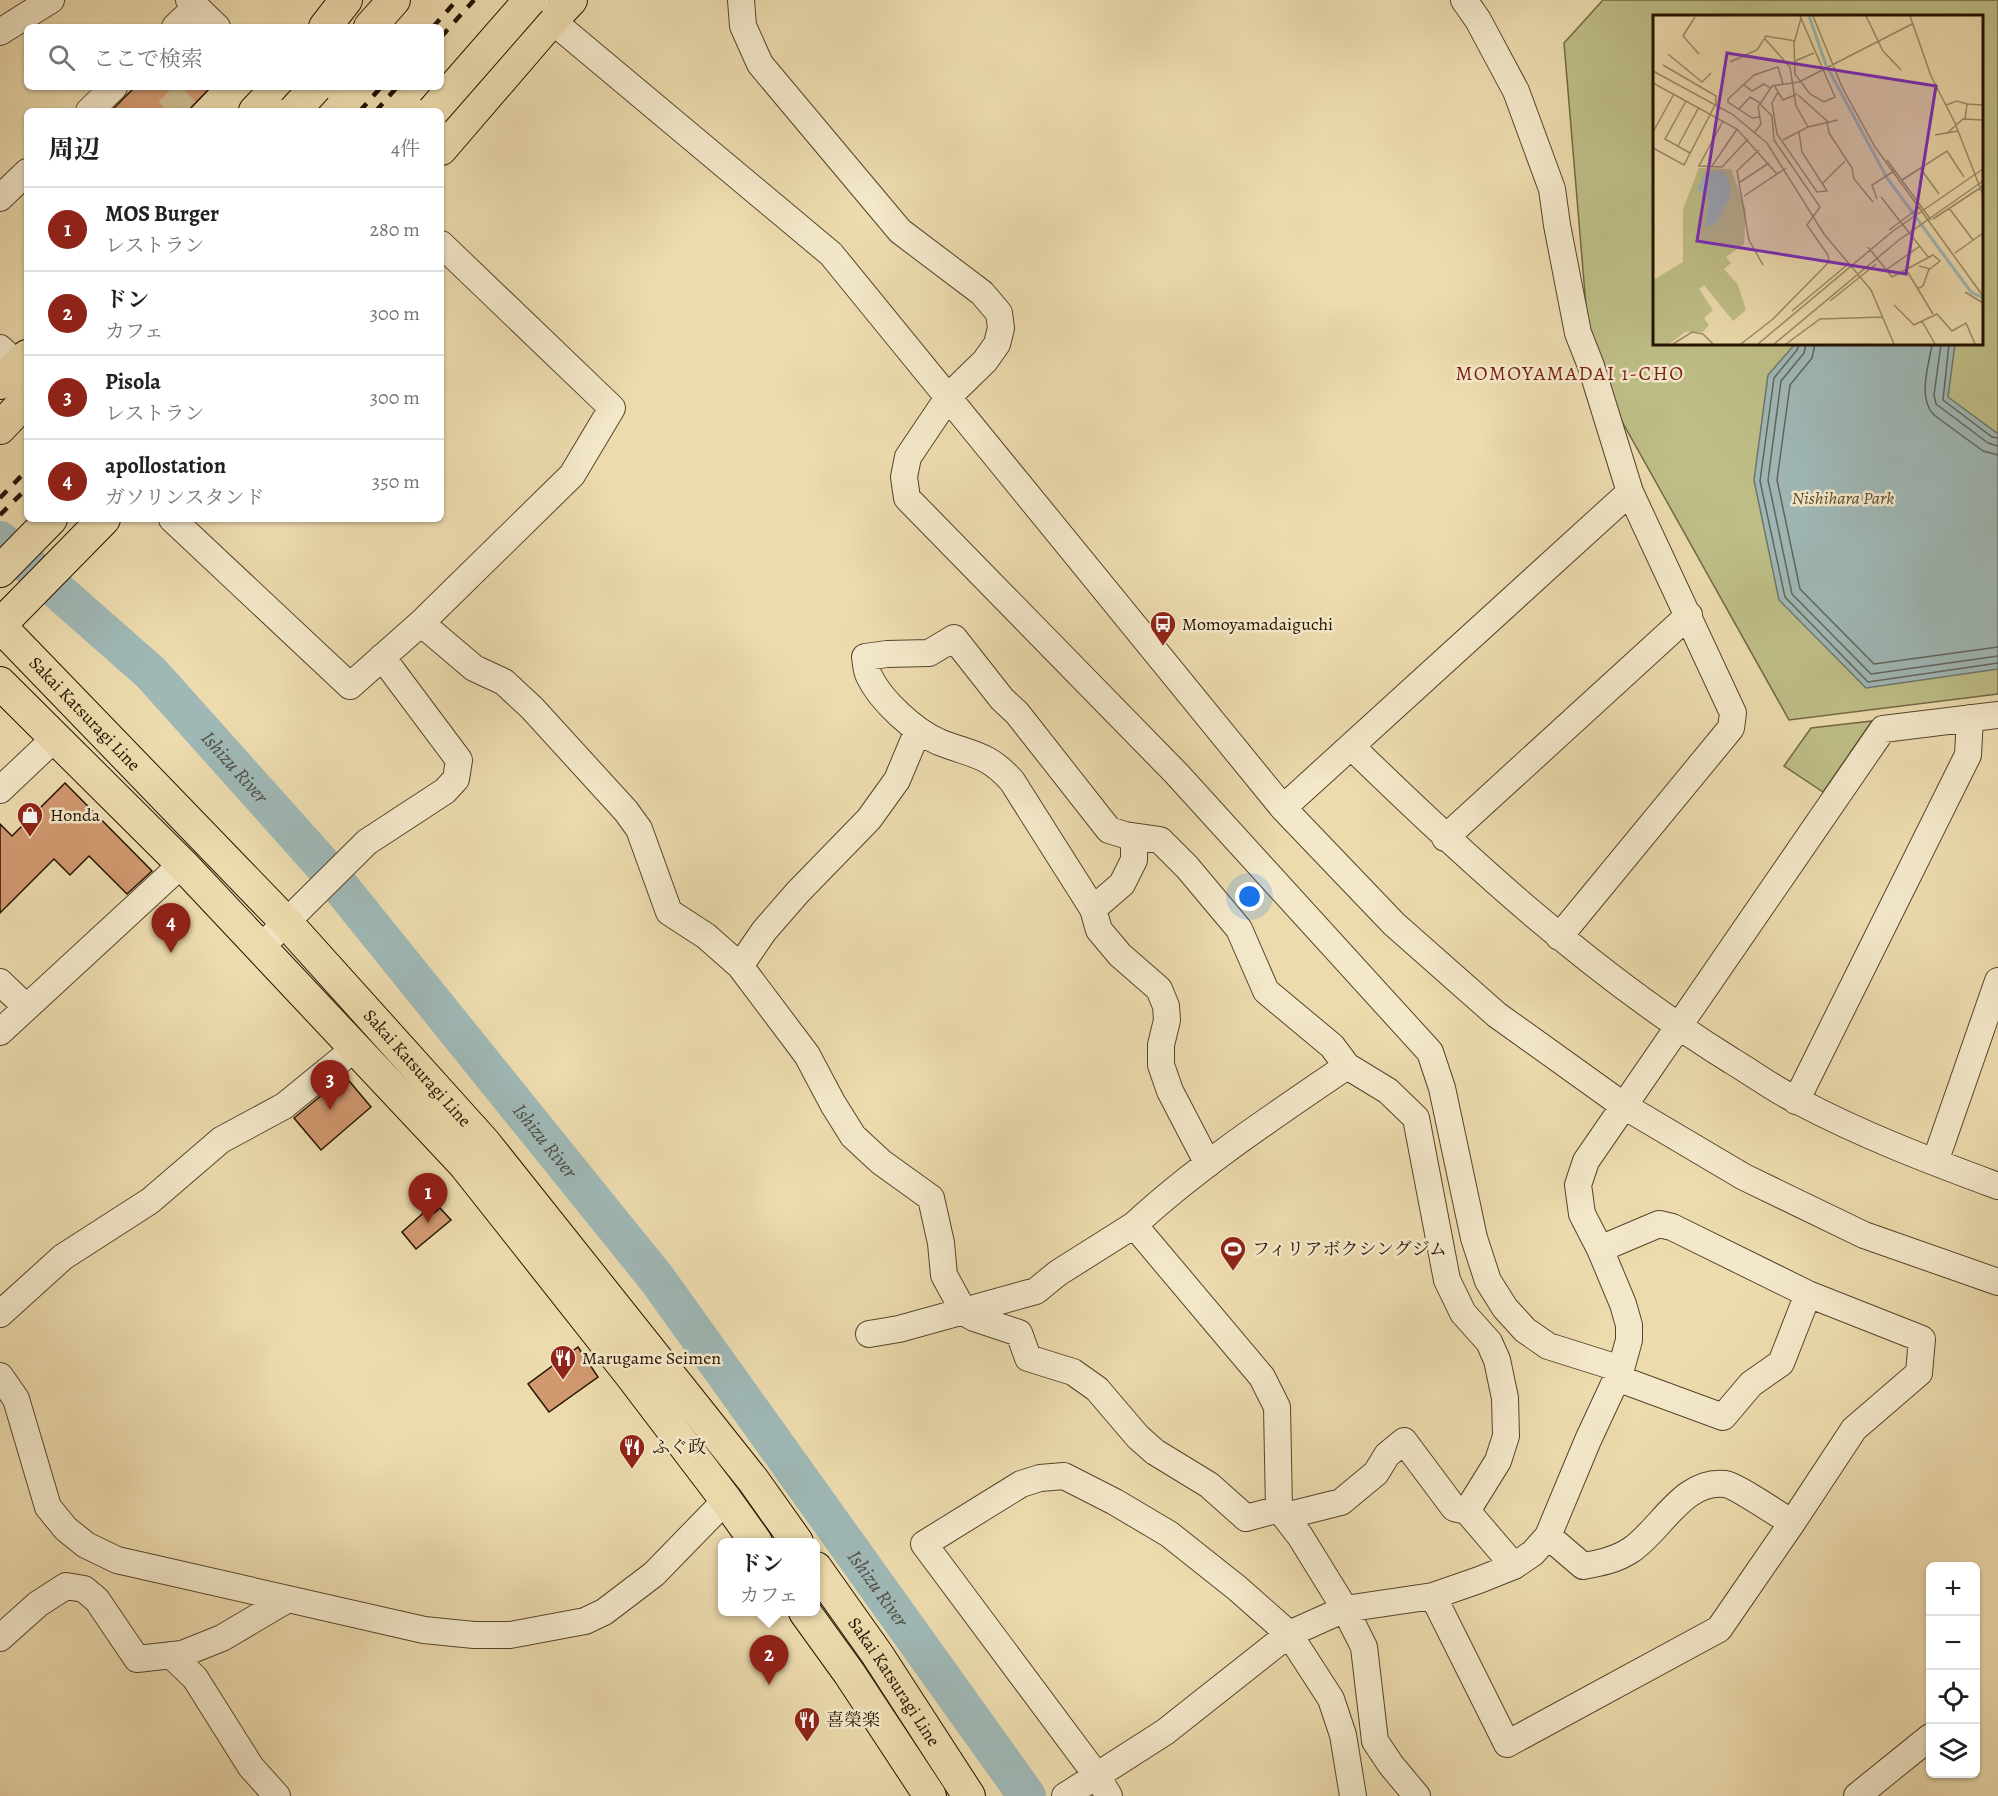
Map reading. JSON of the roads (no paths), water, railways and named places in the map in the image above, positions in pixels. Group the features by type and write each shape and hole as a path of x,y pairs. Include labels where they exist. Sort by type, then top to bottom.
{"main road":[{"path":"327,24 346,0"},
{"path":"373,24 394,0"},
{"path":"436,108 545,5"},
{"path":"444,146 545,5"},
{"path":"258,108 275,90"},
{"path":"297,108 313,90"},
{"path":"0,428 24,402"},
{"path":"0,571 48,522"},
{"path":"4,621 94,529"},
{"name":"Sakai Katsuragi Line","path":"4,621 295,913 484,1142 746,1471 794,1538"},
{"name":"Sakai Katsuragi Line","path":"0,683 182,864 464,1164 753,1538"},
{"name":"Sakai Katsuragi Line","path":"820,1574 877,1654 969,1796"},
{"name":"Sakai Katsuragi Line","path":"809,1616 930,1796"}],"street":[{"path":"0,32 51,0"},
{"path":"741,0 743,26 760,64 900,231 982,293 999,313 1001,328 997,344 985,361 949,396 908,457 903,477 907,498 1176,773 1430,1052 1442,1088 1474,1238 1488,1281 1505,1308 1525,1330 1548,1346 1723,1417 1750,1384 1781,1363 1808,1294"},
{"path":"1464,0 1478,20 1516,91 1552,189 1578,333 1591,366 1630,492 1733,713 1731,728 1559,937"},
{"path":"177,24 192,3 214,24"},
{"path":"545,5 831,254 1283,808 1394,924 1497,1015 1624,1106 1744,1177 1864,1235 1998,1282"},
{"path":"92,108 111,90"},
{"path":"281,90 301,108"},
{"path":"0,198 24,178"},
{"path":"175,522 350,686 422,623 572,475 612,408 444,247"},
{"path":"1283,808 1630,492"},
{"path":"1446,838 1689,615"},
{"path":"422,623 474,668 504,682 532,708 626,811 639,829 669,912 706,936 740,966 807,1055 853,1136 881,1162 931,1198 941,1243 944,1275 964,1312 974,1318 1019,1333 1028,1358 1072,1372 1097,1389 1138,1437 1155,1452 1209,1485 1246,1518 1341,1502 1376,1473 1387,1455 1404,1441 1454,1508 1467,1511 1514,1566"},
{"path":"1208,1164 1170,1091 1161,1065 1161,1046 1167,1020 1166,1006 1159,989 1120,955 1099,930 1093,909 1012,781 998,765 980,755 939,741 918,730 883,697 868,675 865,657 929,653 954,638 1110,830 1134,837 1160,840 1187,867 1239,929 1266,991 1332,1046 1347,1066 1388,1091 1416,1118 1446,1280 1463,1313 1490,1342 1497,1360 1505,1398 1506,1436 1498,1461 1467,1511"},
{"path":"261,947 368,842 445,791 456,779 459,760 382,657"},
{"path":"1065,1796 1103,1786 1165,1732 1289,1634 1345,1609 1432,1596 1514,1566 1533,1553 1548,1536 1619,1373 1629,1340 1629,1325 1623,1304 1600,1249 1582,1214 1578,1185 1586,1161 1883,729 1998,715"},
{"path":"1796,1101 1968,754 1970,718"},
{"path":"740,966 751,948 778,915 869,819 897,780 918,730"},
{"path":"0,790 55,738"},
{"path":"1352,747 1446,838 1559,937 1678,1028 1796,1101 1854,1128 1998,1186"},
{"path":"1093,909 1122,884 1134,860 1134,837"},
{"path":"0,1032 182,864"},
{"path":"1935,1162 1998,981"},
{"path":"0,982 26,1007"},
{"path":"0,1314 63,1257 150,1201 221,1140 284,1106 354,1049"},
{"path":"869,1334 899,1329 1036,1291 1058,1273 1134,1225 1208,1164 1347,1066"},
{"path":"1432,1596 1506,1744 1719,1629 1854,1429 1919,1373 1922,1339 1808,1294 1672,1227 1659,1224 1600,1249"},
{"path":"1134,1225 1262,1377 1276,1407 1282,1512 1300,1536 1345,1609 1364,1647 1375,1741 1391,1765 1417,1796"},
{"path":"0,1376 16,1399 48,1507 66,1529 86,1545 117,1560 424,1630 474,1635 510,1635 585,1621 604,1612 654,1574 726,1500"},
{"path":"1103,1786 924,1544 1021,1484 1040,1478 1064,1476 1170,1534 1238,1588 1289,1634 1331,1699 1343,1735 1353,1796"},
{"path":"1548,1536 1583,1566 1605,1562 1631,1550 1689,1494 1709,1484 1728,1484 1792,1523"},
{"path":"0,1638 38,1604 66,1586 84,1589 97,1600 137,1659 182,1653 222,1638 288,1599"},
{"path":"171,1655 195,1678 251,1767 278,1796"},
{"path":"1857,1796 1926,1740"}],"water":[{"path":"1794,345 1955,345 1948,397 1998,434 1998,669 1866,688 1779,600 1754,480 1768,375"}],"waterway":[{"name":"Ishizu River","path":"0,540 151,673 322,864 657,1279 1027,1796"}],"tunnel":[{"path":"171,108 188,90"}],"railway":[{"path":"436,24 457,0"},
{"path":"444,34 474,0"},
{"path":"363,108 378,90"},
{"path":"379,108 394,90"},
{"path":"0,498 24,473"},
{"path":"0,515 24,491"}],"place":[{"name":"Momoyamadaiguchi","path":"1163,647"},
{"name":"Honda","path":"30,838"},
{"name":"apollostation","path":"171,953"},
{"name":"Pisola","path":"330,1110"},
{"name":"MOS Burger","path":"428,1223"},
{"name":"フィリアボクシングジム","path":"1233,1272"},
{"name":"Marugame Seimen","path":"563,1381"},
{"name":"ふぐ政","path":"632,1470"},
{"name":"ドン","path":"769,1685"},
{"name":"喜榮楽","path":"807,1743"}],"district":[{"name":"MOMOYAMADAI 1-CHO","path":"1570,373"}],"park label":[{"name":"Nishihara Park","path":"1843,498"}]}
